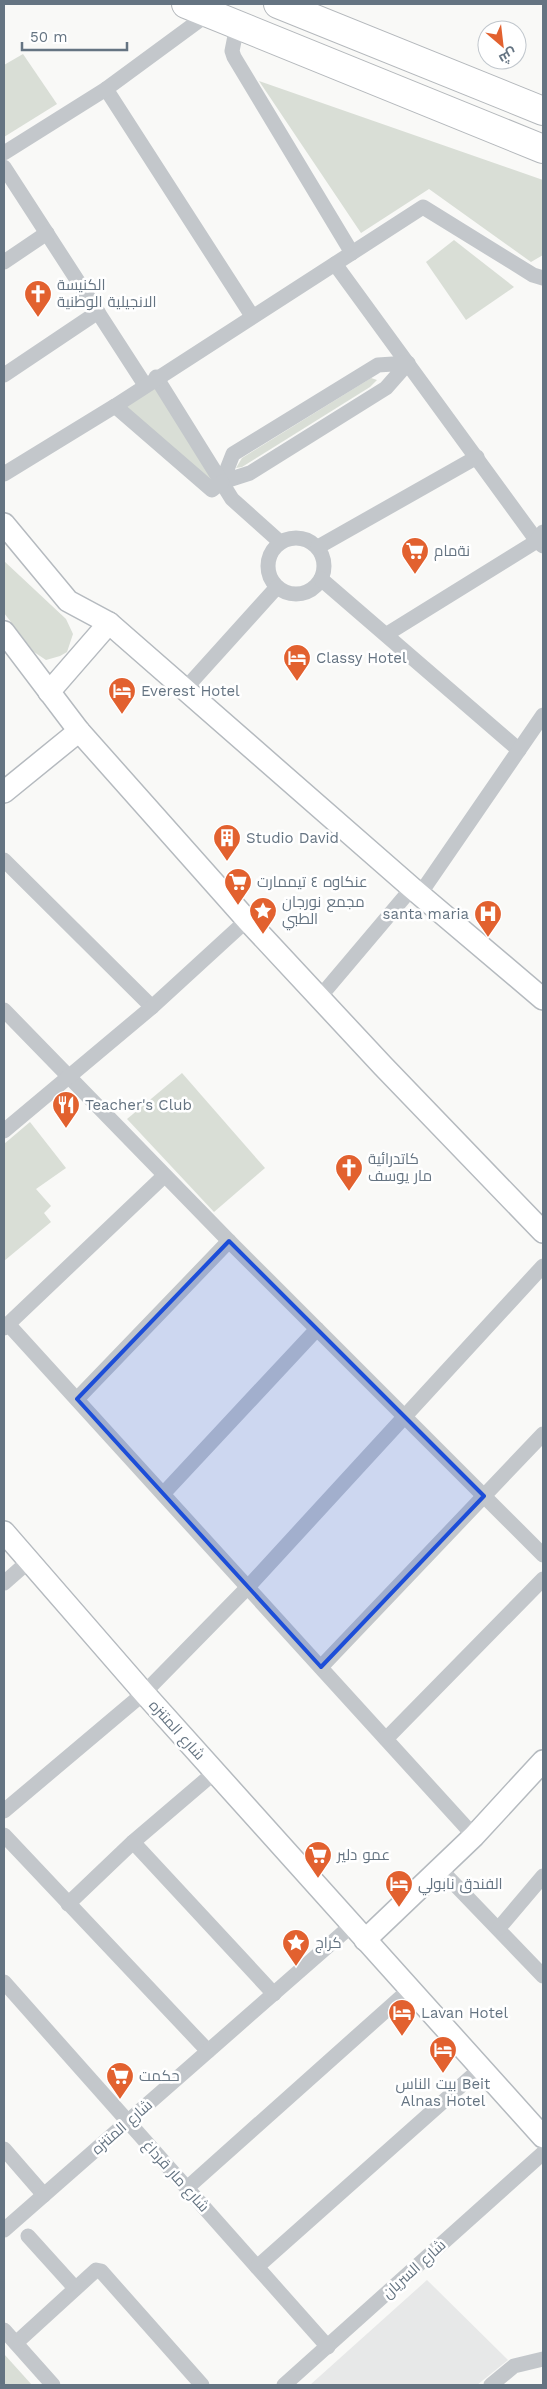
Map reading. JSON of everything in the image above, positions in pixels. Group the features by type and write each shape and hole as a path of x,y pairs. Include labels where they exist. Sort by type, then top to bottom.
{"highway":[{"path":"278,4 543,111"},
{"path":"197,9 543,149"},
{"path":"292,46 305,15"}],"street":[{"path":"4,153 106,89 197,9"},
{"path":"237,26 232,51 234,57 352,253"},
{"path":"106,89 252,316"},
{"path":"4,167 98,312 150,381 232,499 280,542"},
{"path":"4,474 115,406 150,381 423,207 533,274 543,278"},
{"path":"4,262 47,233"},
{"path":"335,264 477,457 541,540 387,634"},
{"path":"4,375 98,312"},
{"path":"222,482 233,454 378,365 408,363"},
{"path":"115,406 212,490 222,482 250,473 386,388 408,363"},
{"path":"318,547 477,457"},
{"path":"4,524 68,601 109,623 416,891 543,999"},
{"path":"296,537 304,538 318,547 324,563 321,579 316,586 301,594 284,591 272,580 268,564 270,556 280,542 296,537"},
{"path":"321,579 387,634 518,750"},
{"path":"184,690 277,586"},
{"path":"49,692 109,623"},
{"path":"4,632 79,731 247,920 543,1232"},
{"path":"319,998 416,891 543,715"},
{"path":"4,792 79,731"},
{"path":"4,860 152,1007"},
{"path":"4,1131 152,1007 247,920"},
{"path":"4,1010 229,1242 543,1555"},
{"path":"164,1176 6,1326 77,1399 474,1836"},
{"path":"77,1399 229,1242"},
{"path":"4,1811 144,1693 248,1587 543,1266"},
{"path":"163,1494 317,1329"},
{"path":"320,1667 543,1434"},
{"name":"شارع المتنزه","path":"4,1532 144,1693 543,2137"},
{"path":"4,1583 28,1561"},
{"path":"386,1739 543,1579"},
{"path":"359,1932 440,1869 474,1836 543,1762"},
{"path":"68,1904 134,1842 215,1772"},
{"path":"4,1835 208,2052"},
{"path":"134,1842 274,1994"},
{"path":"440,1869 499,1928 543,1976"},
{"path":"499,1928 543,1876"},
{"name":"شارع المتنزه","path":"4,2230 274,1994 359,1932"},
{"name":"شارع مار قرداغ","path":"4,1982 328,2347"},
{"path":"187,2188 410,1989"},
{"path":"257,2267 481,2068"},
{"path":"4,2149 44,2195"},
{"name":"شارع السريان","path":"284,2385 543,2153"},
{"path":"28,2236 75,2288"},
{"path":"16,2343 93,2271 101,2272 202,2385"},
{"path":"4,2330 53,2385"},
{"path":"491,2385 514,2366 543,2359"}],"highlighted area":[{"path":"229,1241 484,1496 321,1667 77,1399"}],"shaded area":[{"path":"23,54 57,104 4,137 4,65"},
{"path":"259,81 543,180 543,255 531,262 429,189 361,233"},
{"path":"454,240 514,287 466,320 426,262"},
{"path":"371,378 377,380 370,387 242,467 236,468 242,458"},
{"path":"156,383 218,482 213,485 122,406"},
{"path":"4,561 66,619 73,634 67,652 46,660 34,652 4,613"},
{"path":"182,1073 265,1168 214,1212 127,1119"},
{"path":"30,1122 66,1168 36,1189 51,1206 44,1213 51,1222 4,1261 4,1144"},
{"path":"427,2280 508,2360 477,2385 310,2385"},
{"path":"4,2354 32,2385 4,2385"}],"place":[{"name":"الكنيسة الانجيلية الوطنية","path":"38,318"},
{"name":"نةمام","path":"415,575"},
{"name":"Classy Hotel","path":"297,682"},
{"name":"Everest Hotel","path":"122,715"},
{"name":"Studio David","path":"227,862"},
{"name":"عنكاوه ٤ تيممارت","path":"238,906"},
{"name":"مجمع نورجان الطبي","path":"263,935"},
{"name":"santa maria","path":"488,938"},
{"name":"Teacher's Club","path":"66,1129"},
{"name":"كاتدرائية مار يوسف","path":"349,1192"},
{"name":"عمو دلير","path":"318,1879"},
{"name":"الفندق نابولي","path":"399,1908"},
{"name":"كراج","path":"296,1967"},
{"name":"Lavan Hotel","path":"402,2037"},
{"name":"بيت الناس Beit Alnas Hotel","path":"443,2074"},
{"name":"حكمت","path":"120,2100"}]}
